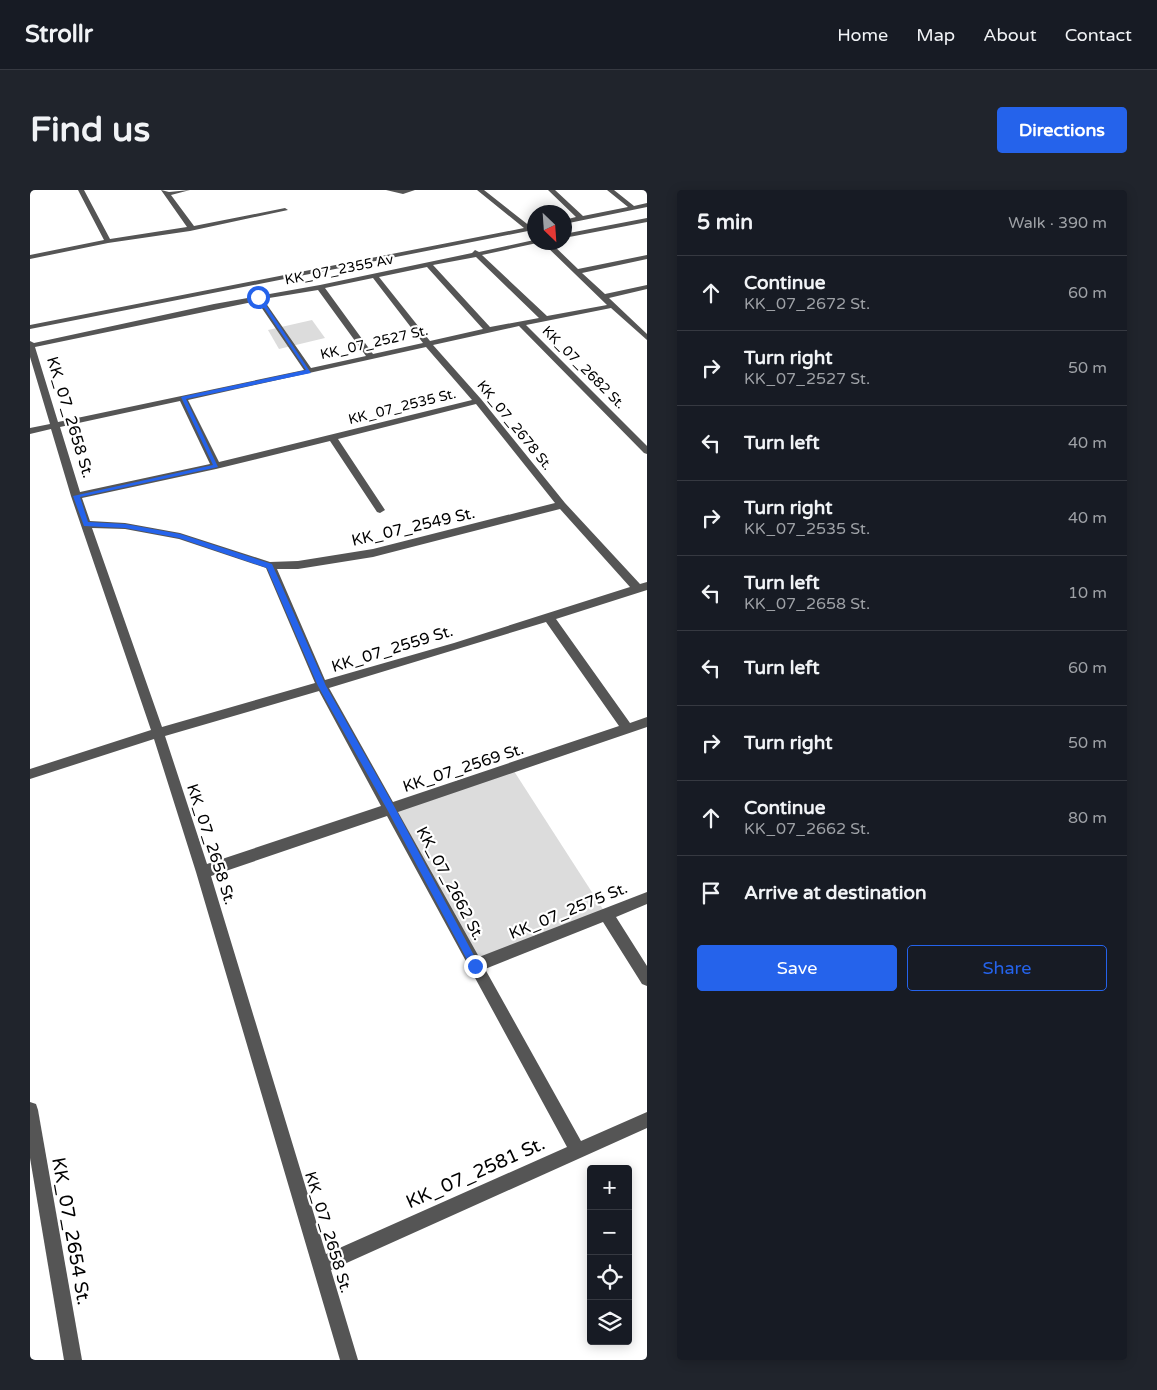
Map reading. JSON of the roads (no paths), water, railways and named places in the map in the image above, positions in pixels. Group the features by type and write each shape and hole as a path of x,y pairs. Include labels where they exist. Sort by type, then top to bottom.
{"street":[{"path":"81,190 108,241"},
{"path":"165,192 187,190"},
{"path":"389,190 403,192 412,190"},
{"path":"480,190 527,225"},
{"path":"551,190 582,218"},
{"path":"610,190 633,208"},
{"path":"165,192 191,226 190,229"},
{"path":"572,220 647,205"},
{"path":"30,257 108,241 190,229 285,210"},
{"path":"572,234 647,220"},
{"name":"KK_07_2355 Av","path":"30,327 527,231"},
{"path":"466,244 545,319"},
{"name":"KK_07_2355 Av","path":"30,345 258,297 320,287 527,244"},
{"path":"554,250 647,338"},
{"path":"577,272 647,257"},
{"path":"428,264 488,330"},
{"name":"KK_07_2678 St.","path":"374,276 562,505 642,588"},
{"path":"320,287 371,357"},
{"path":"604,297 647,287"},
{"path":"258,297 309,371"},
{"name":"KK_07_2527 St.","path":"30,431 488,330 565,317 612,306"},
{"name":"KK_07_2682 St.","path":"522,325 647,451"},
{"name":"KK_07_2658 St.","path":"30,345 76,496 158,733 203,872 349,1360"},
{"path":"183,398 216,466"},
{"name":"KK_07_2535 St.","path":"76,496 216,466 478,402"},
{"name":"KK_07_2535 St.","path":"332,437 380,510"},
{"name":"KK_07_2549 St.","path":"270,566 298,565 373,553 562,505"},
{"path":"86,524 125,526 180,536 270,566"},
{"name":"KK_07_2662 St.","path":"270,566 322,686 391,808 475,966 577,1150"},
{"name":"KK_07_2559 St.","path":"30,774 158,733 322,686 642,588"},
{"path":"548,616 628,729"},
{"name":"KK_07_2569 St.","path":"203,872 647,722"},
{"name":"KK_07_2575 St.","path":"475,966 647,898"},
{"path":"606,914 647,979"},
{"name":"KK_07_2654 St.","path":"30,1110 32,1136 73,1360"},
{"name":"KK_07_2581 St.","path":"321,1266 647,1120"}]}
